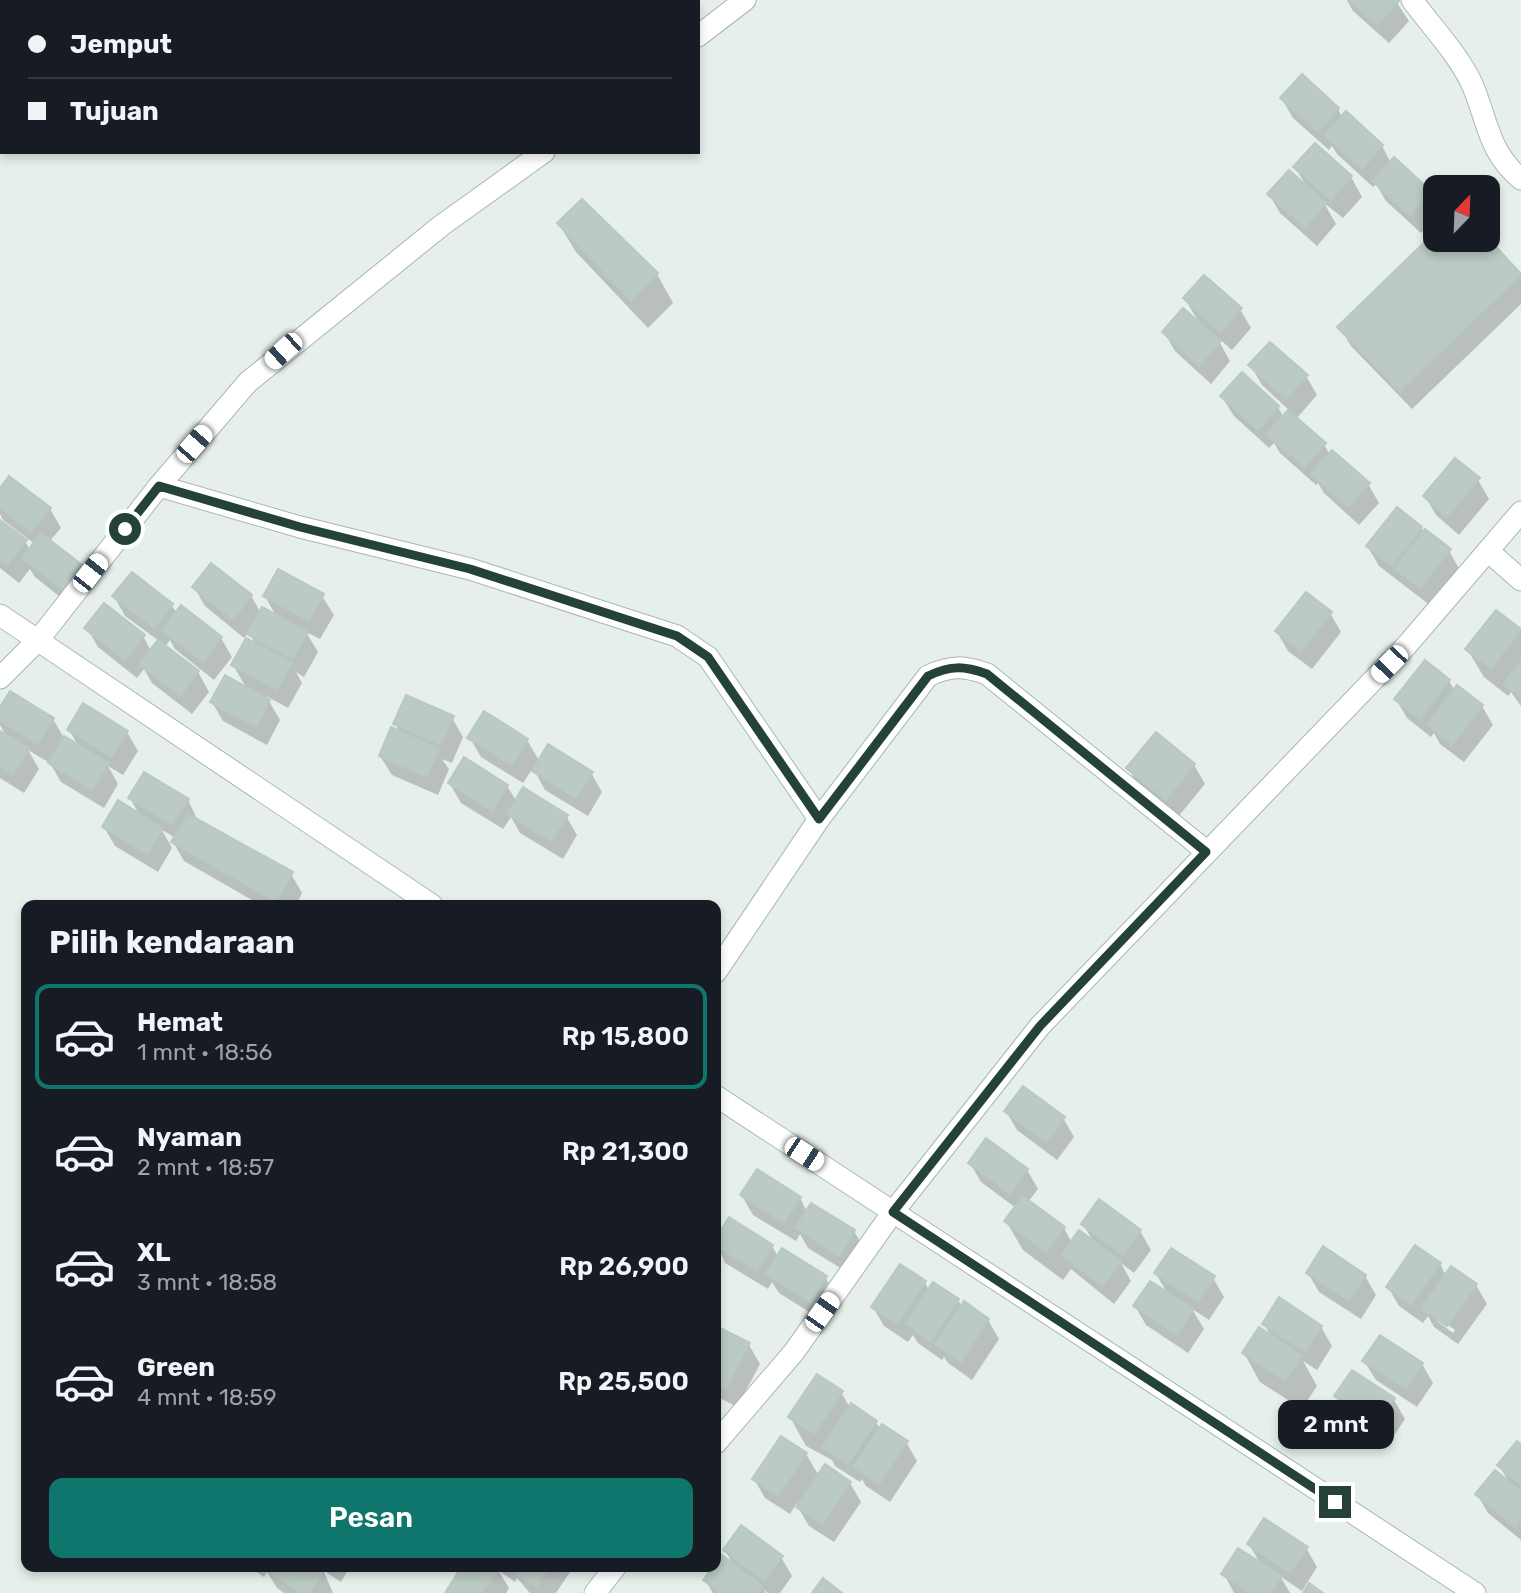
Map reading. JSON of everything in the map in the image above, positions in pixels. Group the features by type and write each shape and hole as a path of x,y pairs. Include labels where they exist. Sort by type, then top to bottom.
{"street":[{"path":"700,34 745,0"},
{"path":"1412,0 1472,83 1497,155 1521,179"},
{"path":"0,678 39,639 159,486 247,382 442,225 541,154"},
{"path":"159,486 300,527 470,569 677,636 708,657 819,819"},
{"path":"721,1437 794,1353 893,1212 1040,1026 1407,645 1521,512"},
{"path":"1488,551 1521,580"},
{"path":"0,615 425,900"},
{"path":"721,965 819,819 928,676 947,667 964,666 987,674 1206,852"},
{"path":"721,1099 1475,1593"},
{"path":"595,1593 611,1572"}],"building":[{"path":"1349,0 1398,0 1399,1 1377,25"},
{"path":"1302,74 1339,108 1318,132 1280,98"},
{"path":"1346,111 1383,145 1362,169 1324,135"},
{"path":"1315,143 1352,176 1331,200 1293,167"},
{"path":"1394,157 1423,184 1423,200 1410,215 1372,181"},
{"path":"1289,170 1326,203 1305,228 1267,194"},
{"path":"582,199 658,273 631,301 557,223"},
{"path":"1423,244 1423,252 1500,251 1521,274 1400,391 1337,327"},
{"path":"1204,275 1242,308 1220,332 1183,298"},
{"path":"1183,308 1221,341 1199,366 1162,332"},
{"path":"1270,342 1308,375 1286,399 1248,365"},
{"path":"1242,372 1279,406 1258,430 1220,396"},
{"path":"1288,410 1326,443 1304,467 1266,434"},
{"path":"1332,450 1370,483 1348,507 1310,474"},
{"path":"1455,458 1480,478 1447,517 1423,496"},
{"path":"9,476 51,508 31,532 0,508 0,488"},
{"path":"1397,507 1422,527 1392,566 1366,546"},
{"path":"0,520 27,540 7,565 0,559"},
{"path":"1425,529 1451,549 1420,588 1394,569"},
{"path":"41,533 82,565 63,590 22,558"},
{"path":"211,563 252,595 233,620 192,587"},
{"path":"278,569 324,594 309,621 263,596"},
{"path":"132,572 173,604 154,628 112,596"},
{"path":"1306,592 1332,612 1301,651 1275,631"},
{"path":"104,603 145,635 125,660 84,628"},
{"path":"181,605 222,637 203,662 162,630"},
{"path":"262,607 308,632 293,659 247,634"},
{"path":"1496,610 1521,629 1491,669 1465,649"},
{"path":"246,638 292,663 277,690 231,665"},
{"path":"158,640 199,671 180,696 139,664"},
{"path":"1425,660 1450,680 1420,719 1394,699"},
{"path":"1521,661 1521,697 1503,684"},
{"path":"225,675 270,700 256,727 210,702"},
{"path":"1457,685 1483,705 1452,745 1427,724"},
{"path":"10,691 54,718 38,744 0,721 0,707"},
{"path":"406,695 454,716 441,745 393,724"},
{"path":"83,703 128,731 112,757 67,730"},
{"path":"484,711 528,739 512,765 467,738"},
{"path":"391,727 439,749 427,777 379,756"},
{"path":"0,731 29,748 13,775 0,767"},
{"path":"1156,732 1195,764 1166,800 1126,768"},
{"path":"64,736 109,763 92,790 48,763"},
{"path":"548,744 593,772 576,798 532,771"},
{"path":"464,757 508,785 492,811 448,783"},
{"path":"144,772 189,799 172,825 128,798"},
{"path":"523,787 568,815 551,841 507,814"},
{"path":"118,800 163,828 147,854 102,827"},
{"path":"188,814 293,872 277,900 272,900 171,842"},
{"path":"1023,1086 1065,1117 1046,1142 1004,1111"},
{"path":"986,1138 1028,1169 1010,1194 968,1163"},
{"path":"757,1169 801,1197 784,1223 740,1195"},
{"path":"1023,1196 1065,1227 1046,1252 1004,1221"},
{"path":"1099,1199 1141,1230 1123,1255 1081,1224"},
{"path":"811,1203 855,1230 839,1256 795,1228"},
{"path":"729,1217 773,1245 757,1271 721,1249 721,1231"},
{"path":"1079,1230 1121,1261 1103,1286 1061,1255"},
{"path":"1415,1245 1441,1263 1411,1305 1386,1287"},
{"path":"1323,1246 1366,1275 1349,1301 1306,1273"},
{"path":"782,1248 827,1276 810,1302 766,1274"},
{"path":"1171,1248 1215,1276 1198,1302 1154,1273"},
{"path":"900,1264 926,1281 897,1324 871,1307"},
{"path":"1451,1266 1477,1284 1447,1326 1421,1308"},
{"path":"1150,1281 1194,1309 1177,1335 1133,1306"},
{"path":"933,1282 959,1299 931,1342 905,1324"},
{"path":"1279,1297 1322,1326 1305,1352 1262,1324"},
{"path":"964,1301 989,1319 961,1362 935,1344"},
{"path":"1259,1327 1302,1356 1285,1381 1242,1353"},
{"path":"722,1329 750,1343 726,1389 721,1386"},
{"path":"1380,1335 1423,1363 1406,1389 1362,1361"},
{"path":"1352,1370 1395,1398 1378,1425 1334,1396"},
{"path":"817,1374 843,1391 814,1434 788,1417"},
{"path":"851,1403 877,1421 848,1464 822,1447"},
{"path":"882,1424 908,1441 879,1484 853,1467"},
{"path":"781,1436 807,1453 778,1496 752,1479"},
{"path":"1517,1441 1521,1445 1521,1485 1497,1465"},
{"path":"825,1464 851,1482 822,1524 796,1507"},
{"path":"1495,1470 1521,1491 1521,1520 1515,1527 1475,1494"},
{"path":"1264,1518 1308,1547 1290,1573 1247,1544"},
{"path":"741,1525 783,1556 764,1580 723,1550"},
{"path":"1238,1548 1282,1576 1271,1593 1250,1593 1221,1574"},
{"path":"721,1556 763,1586 758,1593 721,1593 703,1580 709,1572 721,1572"},
{"path":"269,1572 323,1572 310,1593 302,1593"},
{"path":"458,1572 496,1572 482,1593 445,1593"},
{"path":"514,1572 546,1572 536,1587"},
{"path":"823,1578 842,1593 812,1593"},
{"path":"1309,1583 1323,1593 1303,1593"}],"route":[{"path":"125,529 159,486 300,527 470,569 677,636 708,657 819,819 928,676 947,667 964,666 987,674 1206,852 1040,1026 893,1212 1335,1502"}]}
